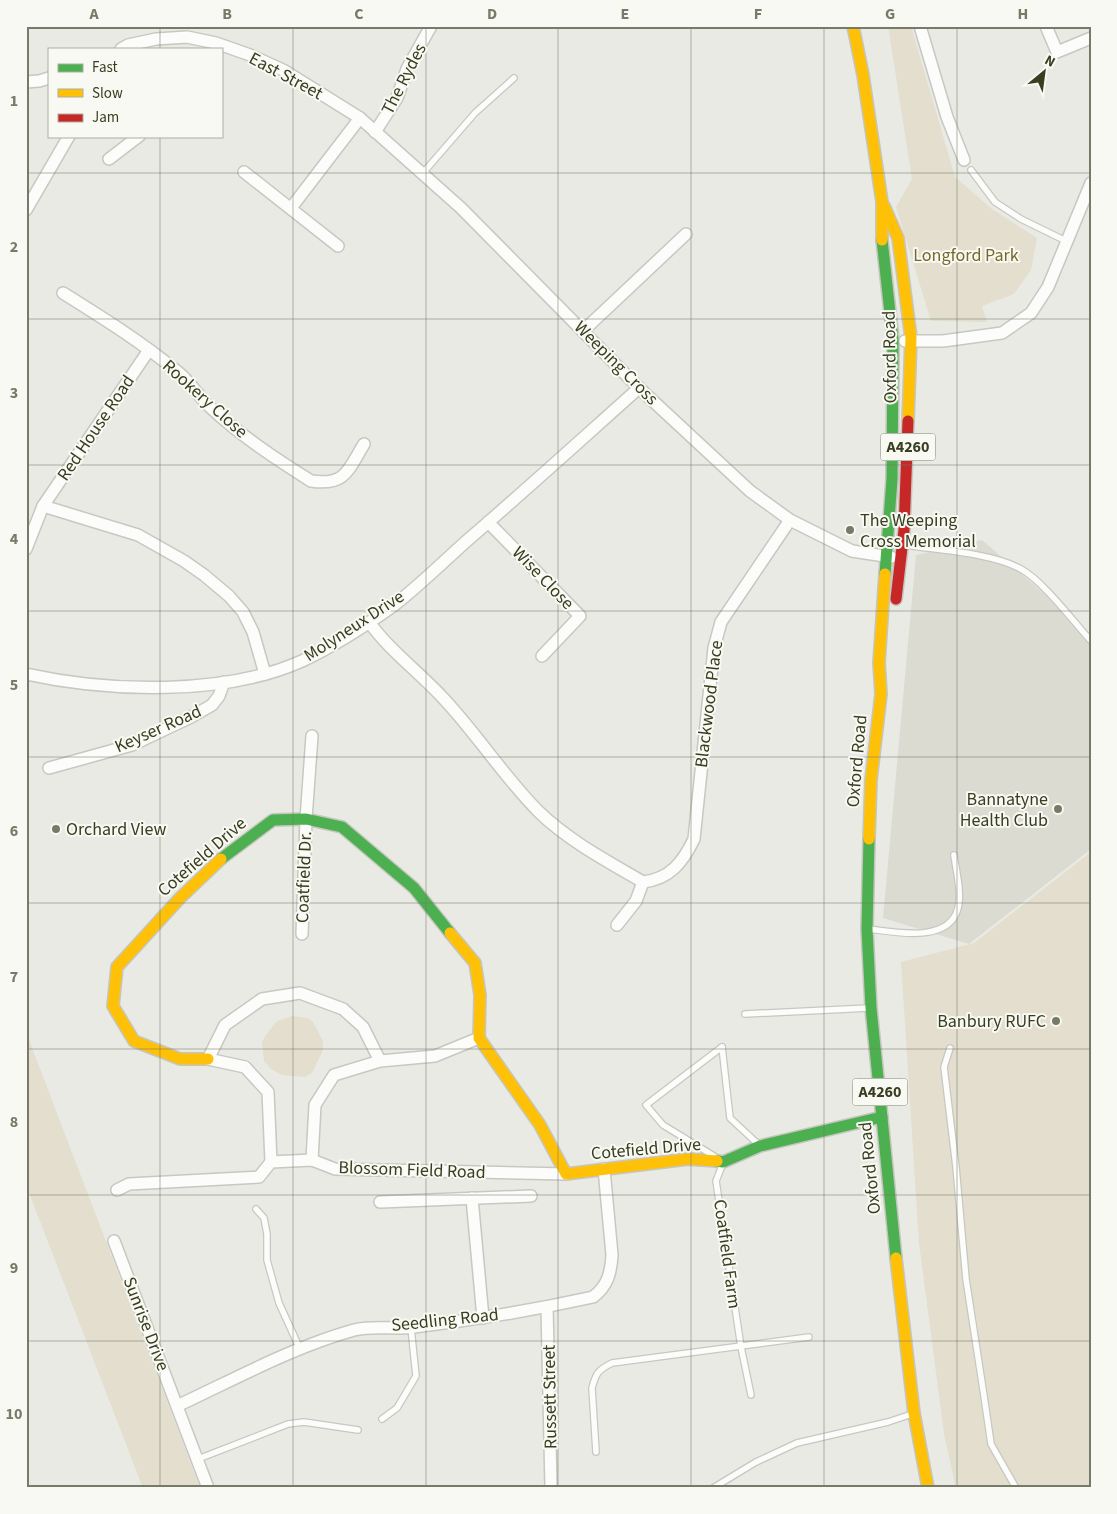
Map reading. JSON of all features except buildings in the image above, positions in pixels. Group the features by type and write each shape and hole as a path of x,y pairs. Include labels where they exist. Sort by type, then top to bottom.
{"main road":[{"name":"Oxford Road","path":"853,26 882,202 881,232 893,340 892,479 879,663 881,694 871,780 867,929 871,1008 914,1413 928,1488"},
{"name":"Oxford Road","path":"882,202 898,238 911,341 903,545 895,611"},
{"name":"Oxford Road","path":"881,694 891,665"},
{"name":"Cotefield Drive","path":"208,1059 180,1059 134,1041 114,1006 117,967 180,898 223,857 273,820 306,819 342,826 414,888 475,963 480,995 479,1038"},
{"path":"479,1038 540,1125 566,1174"},
{"name":"Cotefield Drive","path":"566,1174 688,1159 723,1162 760,1146 882,1117"}],"street":[{"name":"The Rydes","path":"376,132 397,98 407,69 431,26"},
{"path":"920,26 947,117 964,160"},
{"path":"1046,26 1057,52 1091,38"},
{"name":"East Street","path":"123,48 128,45 156,39 187,37 213,46"},
{"name":"East Street","path":"222,48 250,55 283,70 360,118"},
{"path":"26,82 48,78"},
{"name":"Weeping Cross","path":"360,118 462,208 639,388 750,491 790,520 852,551 902,557"},
{"path":"291,208 360,118"},
{"path":"26,210 68,138"},
{"path":"109,159 136,138"},
{"path":"244,172 338,246"},
{"path":"893,340 943,341 1002,333 1031,313 1048,287 1091,184"},
{"path":"583,331 686,234"},
{"name":"Rookery Close","path":"63,293 132,336 181,374 208,406 236,431 311,481 324,483 335,481 345,475 364,444"},
{"name":"Red House Road","path":"26,549 43,506 150,350"},
{"name":"Molyneux Drive","path":"26,674 116,687 171,687 224,682 265,674 301,661 369,622 394,605 639,388"},
{"path":"43,506 138,535 184,561 204,575 229,596 243,612 253,632 265,674"},
{"name":"Blackwood Place","path":"643,882 655,880 673,870 687,854 694,839 714,648 721,622 790,520"},
{"name":"Wise Close","path":"488,522 580,616 542,656"},
{"path":"369,622 392,650 442,697 477,737 514,785 540,813 573,840 643,882 636,901 617,925"},
{"name":"Keyser Road","path":"50,768 132,745 192,717 212,704 219,696 224,682"},
{"name":"Coatfield Dr.","path":"302,934 306,819 312,736"},
{"path":"208,1059 225,1025 262,999 300,993 343,1009 363,1027 380,1062"},
{"path":"312,1160 315,1105 334,1076 380,1062 434,1056 479,1038"},
{"name":"Cotefield Drive","path":"208,1059 245,1067 268,1092 271,1162"},
{"name":"Blossom Field Road","path":"271,1162 312,1160 335,1169 566,1174"},
{"path":"117,1190 129,1184 259,1177 271,1162"},
{"name":"Seedling Road","path":"177,1406 300,1349 353,1330 370,1326 411,1328 483,1318 594,1297 602,1290 608,1279 612,1255 604,1169"},
{"path":"380,1202 531,1196"},
{"path":"472,1198 483,1318"},
{"name":"Sunrise Drive","path":"114,1241 208,1488"},
{"name":"Russett Street","path":"547,1307 551,1488"}],"lane":[{"path":"424,173 475,112 514,78"},
{"path":"971,170 995,202 1021,219 1066,241"},
{"path":"887,542 993,558 1022,569 1036,580 1091,641"},
{"path":"867,929 912,934 930,932 942,928 952,919 958,909 954,855"},
{"path":"745,1014 871,1008"},
{"path":"723,1162 663,1125 646,1105 722,1048 730,1118 760,1146"},
{"path":"950,1048 944,1067 956,1167 966,1279 991,1444 1016,1488"},
{"name":"Coatfield Farm","path":"723,1162 716,1180 741,1347 751,1395"},
{"path":"256,1209 264,1218 267,1260 273,1284 279,1303 300,1349"},
{"path":"382,1419 397,1408 416,1376 411,1328"},
{"path":"596,1452 592,1388 594,1378 600,1369 612,1363 809,1337"},
{"path":"713,1488 756,1462 797,1443 888,1422 914,1413"},
{"path":"198,1459 288,1424 304,1422 358,1430"}],"shaded area":[{"path":"982,540 1091,634 1091,849 969,944 883,918 916,555"}],"green space":[{"name":"Longford Park","path":"888,26 911,26 955,177 992,209 1037,238 1031,270 1014,294 982,306 987,322 931,321 896,207 912,179"},
{"name":"Banbury RUFC","path":"1091,852 1091,1488 956,1488 944,1434 919,1243 901,962 974,943"},
{"path":"292,1016 308,1018 313,1022 323,1041 323,1050 312,1073 305,1077 282,1075 271,1069 264,1061 262,1043 265,1036 277,1021"},
{"path":"26,1032 200,1488 143,1488 26,1185"}],"traffic: fast":[{"path":"882,240 893,340 892,479 885,574"},
{"path":"221,859 273,820 306,819 342,827 414,888 450,933"},
{"path":"869,839 867,929 871,1008 896,1258"},
{"path":"717,1161 723,1162 760,1146 882,1117"}],"traffic: slow":[{"path":"853,26 863,75 882,202 882,240"},
{"path":"884,206 898,238 911,338 908,421"},
{"path":"869,839 871,780 881,694 879,663 885,574"},
{"path":"208,1059 180,1059 134,1041 113,1006 117,967 180,898 221,859"},
{"path":"450,933 475,963 480,995 479,1038 540,1125 566,1174 688,1159 717,1161"},
{"path":"896,1258 914,1413 928,1488"}],"traffic: jam":[{"path":"896,599 904,530 908,421"}],"place":[{"name":"The Weeping Cross Memorial","path":"850,530"},
{"name":"Bannatyne Health Club","path":"1058,809"},
{"name":"Orchard View","path":"56,829"},
{"name":"Banbury RUFC","path":"1056,1021"}]}
